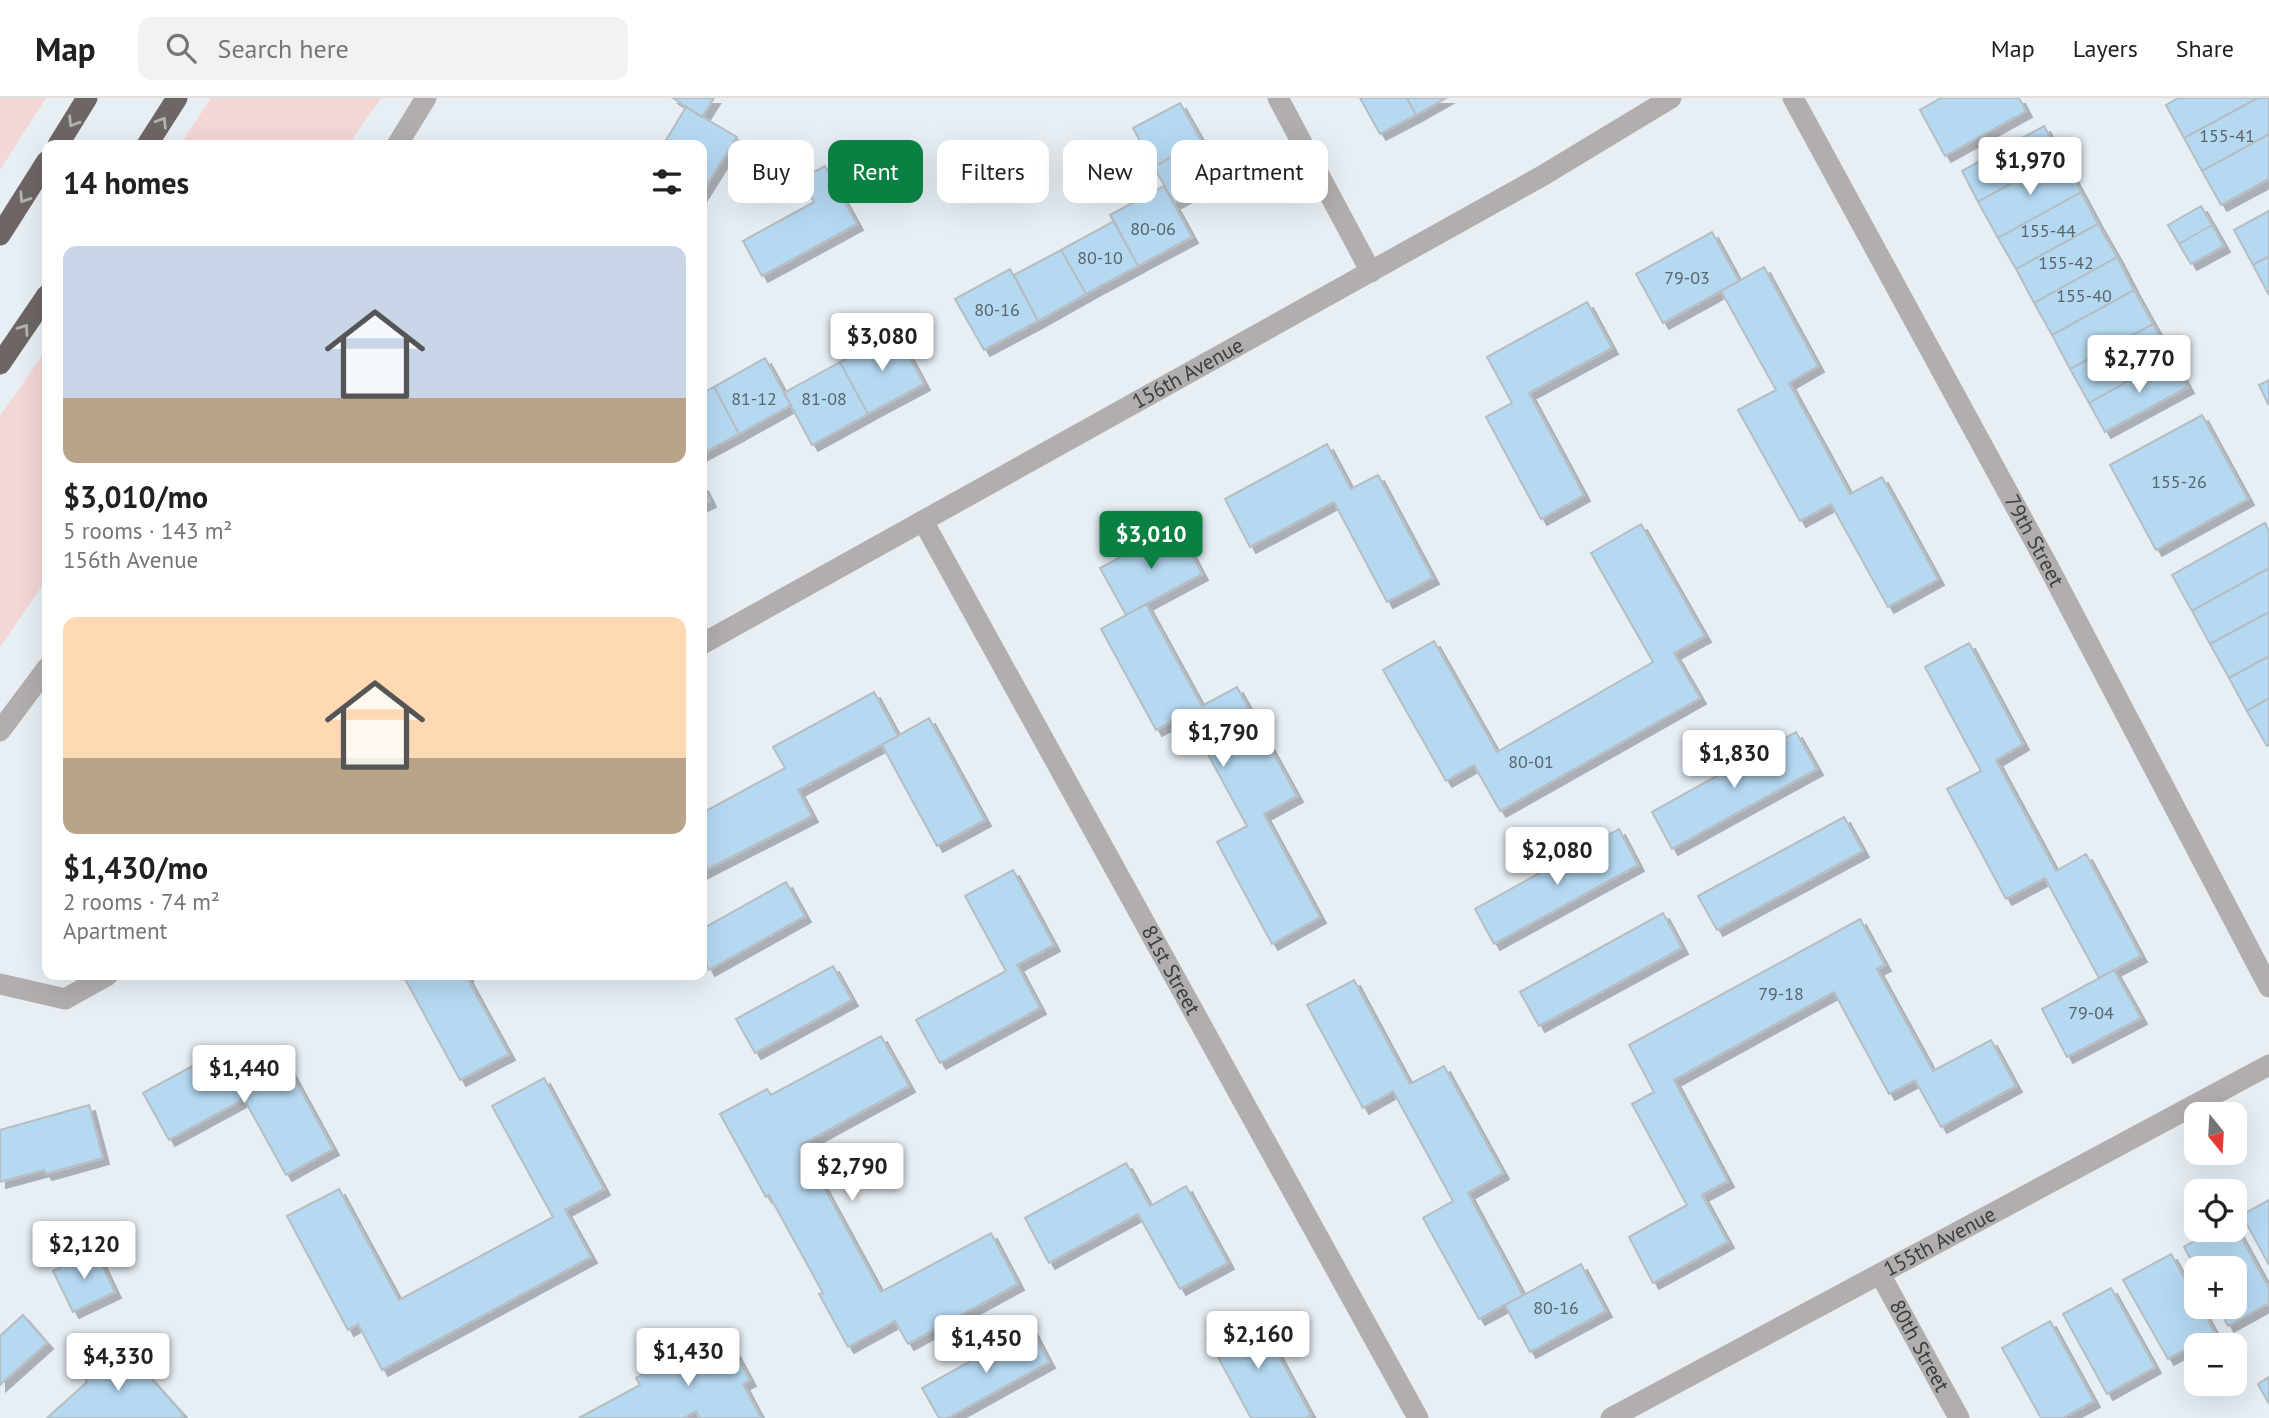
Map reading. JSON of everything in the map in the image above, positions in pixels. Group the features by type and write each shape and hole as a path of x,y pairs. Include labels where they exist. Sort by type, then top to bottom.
{"highway":[{"path":"61,140 87,98"},
{"path":"150,140 177,98"},
{"path":"0,235 42,169"},
{"path":"0,364 42,302"}],"street":[{"path":"400,140 426,98"},
{"path":"1278,98 1371,272"},
{"name":"156th Avenue","path":"707,641 1542,176 1671,98"},
{"name":"79th Street","path":"1793,98 2048,566 2269,987"},
{"name":"81st Street","path":"923,521 1418,1418"},
{"path":"0,731 42,675"},
{"path":"0,984 65,999 99,980"},
{"name":"155th Avenue","path":"1611,1418 2269,1065"},
{"name":"80th Street","path":"1880,1274 1959,1418"}],"shaded area":[{"path":"0,98 46,98 0,170"},
{"path":"211,98 381,98 352,140 183,140"},
{"path":"42,356 42,586 0,647 0,416"}],"building":[{"path":"673,98 714,98 702,117"},
{"path":"1360,98 1407,98 1416,115 1380,134"},
{"path":"1407,98 1446,98 1416,115"},
{"path":"1941,98 2019,98 2026,111 1945,156 1920,110"},
{"path":"2178,98 2258,98 2184,138 2166,105"},
{"path":"2258,98 2269,98 2269,134 2202,171 2184,138"},
{"path":"1180,103 1201,140 1171,140 1171,157 1157,165 1157,140 1139,140 1133,128"},
{"path":"686,107 737,137 735,140 728,140 728,151 707,185 707,140 666,140"},
{"path":"2044,126 2061,156 1978,202 1962,171"},
{"path":"2269,134 2269,179 2221,205 2202,171"},
{"path":"2061,156 2081,192 1998,238 1978,202"},
{"path":"1171,157 1171,198 1157,172 1157,165"},
{"path":"825,166 828,171 828,203 845,203 857,224 762,276 743,241 814,203 814,172"},
{"path":"1164,186 1192,237 1138,266 1110,215 1132,203 1157,203 1157,190"},
{"path":"2081,192 2098,224 2016,269 1998,238"},
{"path":"2201,206 2212,225 2179,244 2168,225"},
{"path":"2269,211 2269,256 2253,265 2234,230"},
{"path":"1114,221 1138,266 1086,294 1061,250"},
{"path":"2098,224 2117,257 2034,303 2016,269"},
{"path":"2212,225 2224,246 2191,264 2179,244"},
{"path":"1712,232 1739,281 1663,323 1636,274"},
{"path":"1061,250 1086,294 1038,321 1014,275"},
{"path":"2269,256 2269,295 2253,265"},
{"path":"2117,257 2134,290 2052,335 2034,303"},
{"path":"1764,267 1818,366 1789,383 1850,494 1882,477 1938,579 1888,607 1831,504 1800,521 1738,410 1776,390 1721,291"},
{"path":"1010,269 1038,321 984,350 955,299"},
{"path":"2134,290 2153,324 2070,369 2052,335"},
{"path":"1587,302 1612,348 1529,393 1584,495 1541,519 1486,417 1512,403 1487,357"},
{"path":"2153,324 2171,357 2089,403 2070,369"},
{"path":"896,332 924,384 868,414 840,362"},
{"path":"2171,357 2188,387 2105,432 2089,403"},
{"path":"765,358 791,405 739,434 714,387"},
{"path":"840,362 868,414 812,445 784,393"},
{"path":"2269,380 2269,404 2268,404 2259,385"},
{"path":"714,387 739,434 707,451 707,390"},
{"path":"2202,415 2248,499 2156,550 2110,465"},
{"path":"1327,444 1351,489 1378,475 1433,578 1387,602 1334,502 1250,547 1225,499"},
{"path":"2265,523 2269,531 2269,568 2192,611 2172,575"},
{"path":"1641,524 1705,636 1674,653 1700,698 1500,811 1474,765 1446,781 1383,670 1434,641 1497,752 1653,662 1591,553"},
{"path":"1177,527 1202,574 1126,615 1100,568"},
{"path":"2269,568 2269,612 2210,644 2192,611"},
{"path":"1146,604 1202,706 1237,687 1297,796 1264,814 1320,917 1272,944 1217,842 1247,826 1186,714 1156,730 1101,629"},
{"path":"2269,612 2269,656 2229,678 2210,644"},
{"path":"1969,643 2023,744 1996,760 2056,871 2086,854 2141,956 2099,978 2045,878 2006,899 1947,789 1981,771 1925,667"},
{"path":"2269,656 2269,698 2247,711 2229,678"},
{"path":"874,692 898,736 798,790 812,816 707,869 707,810 785,768 773,747"},
{"path":"2269,698 2269,745 2267,746 2247,711"},
{"path":"929,718 985,820 937,846 882,745"},
{"path":"1796,732 1817,769 1672,849 1652,812"},
{"path":"1844,817 1863,851 1717,930 1698,896"},
{"path":"1619,829 1638,865 1494,944 1475,909"},
{"path":"1013,870 1054,945 1017,965 1040,1008 940,1063 916,1020 1006,971 965,896"},
{"path":"786,882 805,916 709,970 707,926"},
{"path":"1663,913 1682,948 1539,1026 1520,992"},
{"path":"1860,919 1885,965 1877,969 1933,1071 1991,1040 2016,1086 1941,1127 1915,1080 1889,1094 1834,992 1674,1080 1728,1181 1702,1195 1728,1242 1653,1283 1629,1237 1687,1205 1632,1104 1654,1092 1629,1045"},
{"path":"833,966 852,1000 755,1053 736,1019"},
{"path":"2114,970 2141,1018 2067,1057 2042,1009"},
{"path":"406,980 468,980 509,1054 460,1080"},
{"path":"1354,980 1410,1084 1444,1066 1503,1173 1468,1193 1523,1295 1479,1319 1423,1218 1453,1201 1393,1091 1363,1108 1307,1005"},
{"path":"881,1036 909,1086 801,1145 881,1292 991,1233 1018,1284 908,1344 895,1321 848,1347 819,1294 823,1293 720,1114 767,1089 771,1095"},
{"path":"277,1047 333,1149 286,1175 244,1099 169,1140 143,1093 218,1052 229,1073"},
{"path":"544,1078 604,1189 565,1210 591,1257 382,1370 358,1324 348,1330 287,1216 339,1189 399,1300 553,1217 492,1106"},
{"path":"89,1105 103,1158 46,1174 44,1170 0,1182 0,1130"},
{"path":"1126,1163 1150,1206 1186,1186 1228,1263 1180,1289 1138,1214 1049,1263 1025,1218"},
{"path":"2269,1200 2269,1265 2247,1224 2247,1212"},
{"path":"2193,1242 2244,1242 2269,1288 2269,1303 2247,1315 2247,1256 2189,1256 2184,1247"},
{"path":"95,1250 115,1292 73,1312 53,1271"},
{"path":"2171,1254 2184,1277 2184,1319 2207,1319 2215,1333 2184,1333 2184,1350 2168,1359 2123,1280"},
{"path":"1581,1264 1606,1311 1530,1352 1505,1305"},
{"path":"2111,1288 2155,1367 2107,1394 2063,1314"},
{"path":"1255,1312 1311,1415 1305,1418 1251,1418 1207,1337"},
{"path":"23,1315 47,1343 0,1385 0,1336"},
{"path":"2224,1319 2240,1319 2228,1326"},
{"path":"2050,1321 2094,1401 2063,1418 2041,1418 2002,1348"},
{"path":"1031,1328 1049,1362 948,1418 939,1418 922,1388"},
{"path":"723,1331 750,1380 743,1384 761,1418 699,1418 696,1411 684,1418 579,1418 640,1385 636,1378"},
{"path":"120,1343 182,1413 183,1418 47,1418 87,1382 83,1376"},
{"path":"2269,1377 2269,1404 2258,1384"}]}
